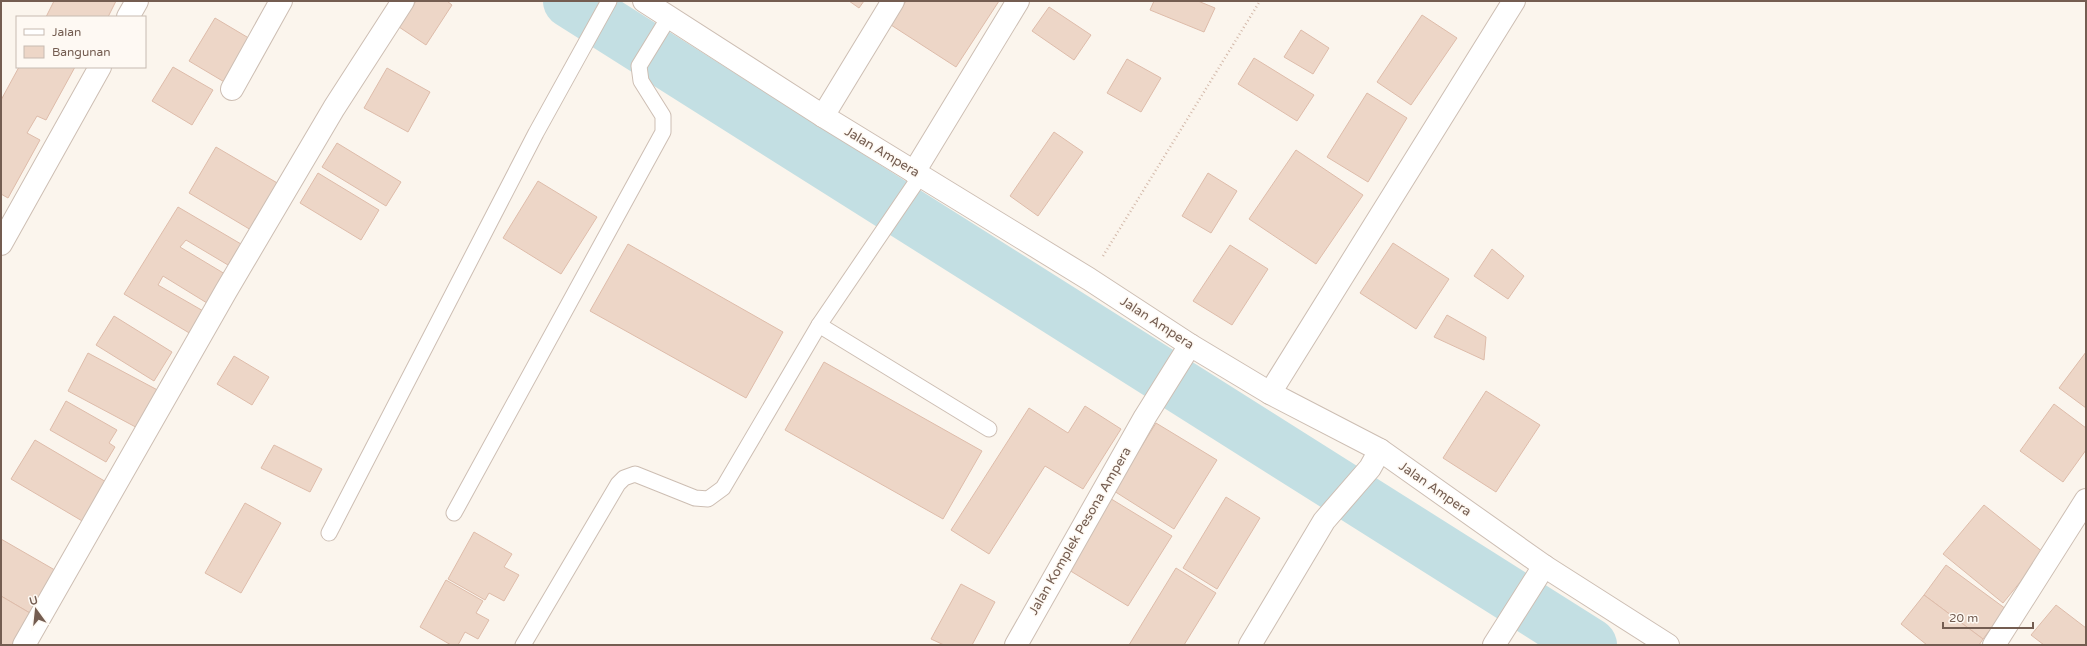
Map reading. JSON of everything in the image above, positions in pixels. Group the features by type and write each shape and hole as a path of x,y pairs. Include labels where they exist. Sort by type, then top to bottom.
{"street":[{"path":"129,16 137,1"},
{"path":"232,89 281,1"},
{"path":"24,645 222,298 314,142 403,1"},
{"name":"Jalan Ampera","path":"644,1 663,25 823,116 917,176 1089,280 1668,645"},
{"path":"823,116 893,1"},
{"path":"917,176 1018,1"},
{"path":"1270,393 1514,1"},
{"path":"1,244 99,68"},
{"name":"Jalan Komplek Pesona Ampera","path":"1016,645 1145,417 1190,345"},
{"path":"1250,645 1320,528 1331,512 1375,459"},
{"path":"1994,645 2086,500"},
{"path":"1503,642 1514,611 1544,566"}],"lane":[{"path":"329,533 536,132 589,40 609,1"},
{"path":"454,513 663,132 663,116 641,81 638,66 663,25"},
{"path":"524,645 618,484 624,478 635,474 695,498 708,499 723,488 819,325 917,176"},
{"path":"819,325 989,429"}],"path":[{"path":"1089,280 1260,1"}],"building":[{"path":"54,1 116,1 108,16 46,16"},
{"path":"416,1 447,1 452,5 426,45 399,27"},
{"path":"849,1 864,1 859,8"},
{"path":"906,1 999,1 956,67 891,25"},
{"path":"1154,1 1198,1 1215,8 1204,32 1150,10"},
{"path":"1049,7 1091,35 1074,60 1032,31"},
{"path":"1422,15 1457,38 1411,105 1377,82"},
{"path":"215,18 252,40 226,83 189,61"},
{"path":"1301,30 1329,48 1313,74 1284,57"},
{"path":"1254,58 1314,95 1297,121 1238,84"},
{"path":"1127,59 1161,78 1141,112 1107,93"},
{"path":"173,67 213,90 192,125 152,101"},
{"path":"18,68 74,68 46,120 37,116 27,133 40,140 8,198 1,194 1,100"},
{"path":"387,68 430,92 408,132 364,108"},
{"path":"1367,93 1407,118 1368,182 1327,157"},
{"path":"1054,132 1083,152 1038,216 1010,196"},
{"path":"337,143 401,182 386,206 322,167"},
{"path":"216,147 279,184 251,230 189,193"},
{"path":"1296,150 1363,195 1316,264 1249,219"},
{"path":"318,173 379,210 361,240 300,203"},
{"path":"1208,173 1237,191 1211,233 1182,216"},
{"path":"538,181 597,217 561,274 503,238"},
{"path":"178,207 241,244 228,265 186,240 180,247 225,274 207,303 163,276 158,285 205,312 191,334 124,294"},
{"path":"1393,243 1449,279 1416,329 1360,293"},
{"path":"628,244 783,332 746,398 590,311"},
{"path":"1230,245 1268,269 1232,325 1193,301"},
{"path":"1492,249 1524,276 1508,299 1474,276"},
{"path":"1447,315 1486,337 1484,360 1434,337"},
{"path":"114,316 172,352 154,381 96,345"},
{"path":"2086,352 2086,408 2059,388"},
{"path":"88,353 165,394 145,432 68,391"},
{"path":"234,356 269,377 252,405 217,384"},
{"path":"824,362 982,451 943,519 785,430"},
{"path":"1486,391 1540,425 1496,492 1443,458"},
{"path":"66,401 117,430 109,443 115,447 106,462 50,430"},
{"path":"2054,404 2086,428 2086,450 2063,482 2020,451"},
{"path":"1085,406 1121,429 1083,489 1045,466 989,554 951,530 1029,408 1068,433"},
{"path":"1156,423 1217,460 1174,529 1114,491"},
{"path":"35,440 113,486 89,525 11,479"},
{"path":"274,445 322,469 310,492 261,468"},
{"path":"1108,497 1172,536 1128,606 1064,567"},
{"path":"1226,497 1260,518 1217,589 1183,568"},
{"path":"245,503 281,523 241,593 205,573"},
{"path":"1984,505 2044,553 2003,603 1943,554"},
{"path":"474,532 512,554 504,567 519,575 504,601 489,593 485,600 448,579"},
{"path":"1,539 60,573 35,616 1,596"},
{"path":"1946,565 2006,609 1983,639 1924,595"},
{"path":"1176,568 1216,593 1184,645 1129,645"},
{"path":"446,580 483,601 476,613 489,620 478,639 465,632 458,645 451,645 420,627"},
{"path":"961,584 995,602 972,645 944,645 931,639"},
{"path":"1924,595 1983,639 1979,645 1927,645 1901,624"},
{"path":"1,596 35,616 18,645 1,645"},
{"path":"2056,605 2086,628 2086,645 2044,645 2031,635"}],"waterway":[{"path":"570,1 1590,645"}]}
